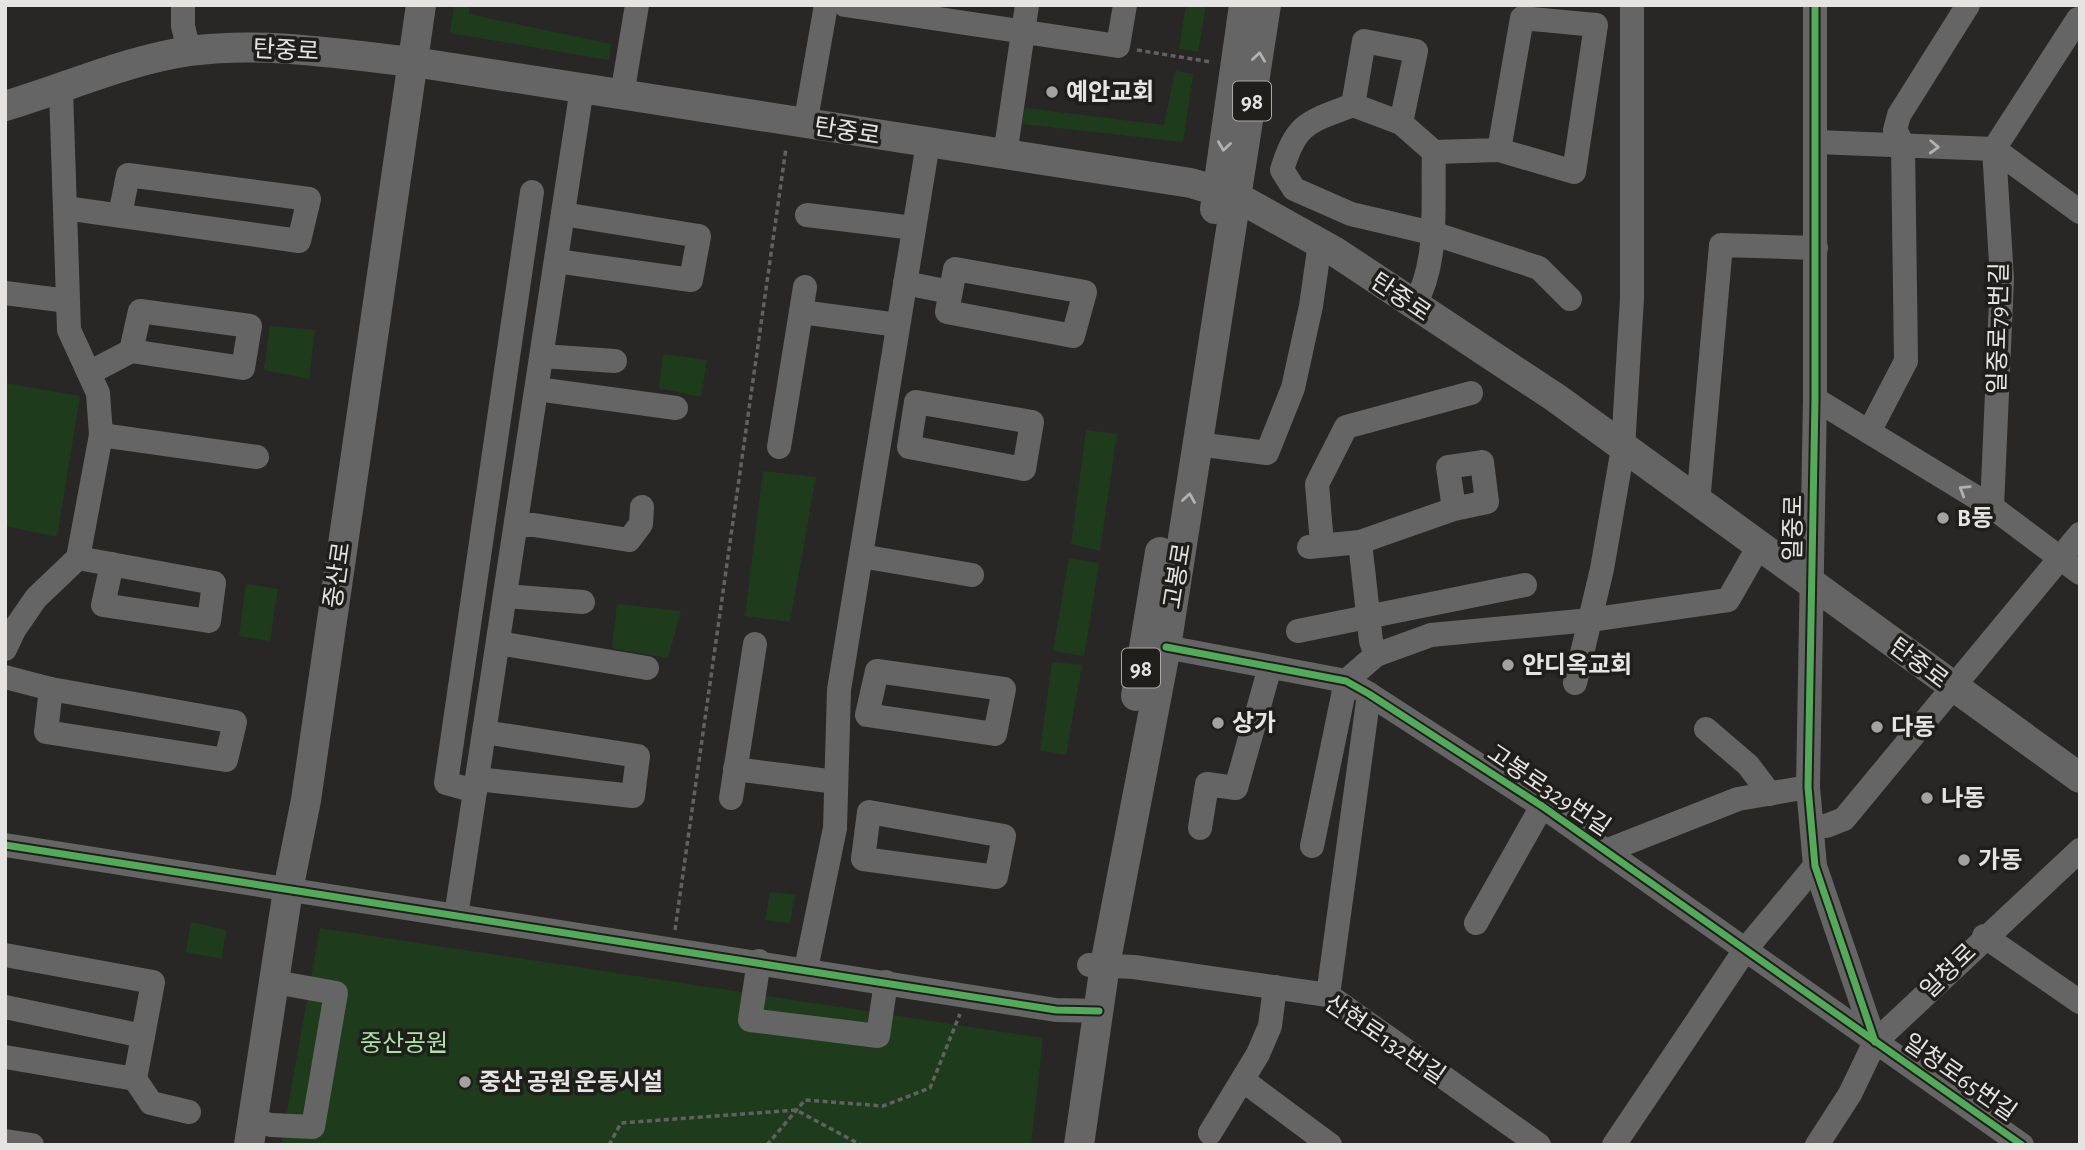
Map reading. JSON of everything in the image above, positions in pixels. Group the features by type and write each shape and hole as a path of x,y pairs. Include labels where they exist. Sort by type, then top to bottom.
{"main road":[{"name":"중산로","path":"251,1132 288,890 306,800 421,5"},
{"name":"고봉로","path":"1097,965 1166,647 1197,444 1228,194 1244,5"},
{"name":"고봉로","path":"1061,1145 1097,965 1146,644 1228,194 1266,5"},
{"name":"탄중로","path":"5,106 127,67 189,51 264,48 414,62 1191,183 1228,194 1320,243 1556,398 2080,778"},
{"name":"고봉로","path":"1079,1145 1089,1011"}],"street":[{"path":"183,5 183,26 189,51"},
{"path":"622,95 637,5"},
{"path":"805,125 826,5"},
{"path":"845,5 926,11 1023,33 1118,46 1125,5"},
{"path":"1005,155 1027,5"},
{"path":"1575,683 1602,569 1623,448 1632,298 1632,5"},
{"name":"일중로","path":"1815,5 1815,399 1808,786 1815,866 1875,1042"},
{"path":"1869,432 1906,361 1903,145 1895,130 1899,115 1968,5"},
{"path":"1499,150 1522,18 1596,25 1574,172 1499,150 1434,152 1401,122 1353,105 1306,123 1290,143 1282,170 1294,189 1351,214 1432,233 1539,268 1570,299"},
{"path":"1994,149 2078,19"},
{"path":"1353,105 1364,41 1416,51 1401,122"},
{"path":"456,916 582,88"},
{"path":"8,636 36,598 78,558 101,435 98,393 69,330 61,89"},
{"path":"1816,142 1994,149 2080,212"},
{"path":"806,969 835,828 839,690 928,143"},
{"name":"일중로79번길","path":"1992,508 2002,279 1994,149"},
{"path":"1414,306 1423,290 1431,263 1434,152"},
{"path":"65,208 299,241 309,198 128,175 120,215"},
{"path":"484,732 638,756 633,796 446,783 532,192"},
{"path":"556,261 691,280 699,236 564,214"},
{"path":"807,215 914,228"},
{"path":"1197,444 1267,453 1293,388 1311,306 1320,243"},
{"path":"1698,503 1721,245 1816,248"},
{"path":"955,269 1085,292 1073,336 947,312 950,292 955,269"},
{"path":"905,283 950,292"},
{"path":"779,447 805,287"},
{"path":"5,293 68,301"},
{"path":"517,294 550,302"},
{"path":"89,373 131,351 243,368 250,326 140,311 131,351"},
{"path":"801,312 898,325"},
{"path":"542,356 615,361"},
{"path":"537,388 676,408"},
{"path":"1454,509 1360,542 1316,545 1317,484 1346,427 1471,393"},
{"path":"1815,399 1992,508 2080,573"},
{"path":"916,402 1032,422 1024,469 909,447 912,424 916,402"},
{"path":"882,419 912,424"},
{"path":"101,435 257,457"},
{"path":"498,435 529,439"},
{"path":"516,526 534,525 629,540 641,524 642,507"},
{"path":"1812,826 1826,826 1844,819 2080,534"},
{"path":"1360,542 1368,615 1376,655"},
{"path":"1312,846 1346,681 1376,655 1431,635 1590,620 1728,600 1759,546"},
{"path":"861,556 972,575"},
{"path":"78,558 112,564"},
{"path":"1298,631 1525,586"},
{"path":"505,596 583,602"},
{"path":"498,643 647,668"},
{"path":"731,798 754,644"},
{"name":"고봉로329번길","path":"1166,647 1346,681 1542,806 1875,1042"},
{"path":"1200,828 1208,784 1236,788 1270,667"},
{"path":"877,671 1004,688 995,734 867,715 872,692 877,671"},
{"path":"5,677 51,689 235,722 226,760 46,732 51,689"},
{"path":"839,690 872,692"},
{"path":"1328,995 1369,694"},
{"path":"1706,729 1748,765 1770,794"},
{"path":"735,769 836,782"},
{"path":"1606,851 1738,799 1808,786"},
{"name":"고봉로329번길","path":"1476,923 1542,806"},
{"path":"869,813 1004,836 996,877 863,859 866,831 869,813"},
{"path":"835,828 866,831"},
{"path":"5,845 759,961 1056,1010 1089,1011"},
{"name":"일청로","path":"1817,1145 1850,1094 1875,1042 1984,936 2080,850"},
{"path":"1614,1145 1745,950 1815,866"},
{"path":"1984,936 2080,1002"},
{"path":"5,955 153,982 135,1080 151,1104 189,1112"},
{"path":"759,961 750,1020 878,1036 886,982"},
{"name":"산현로132번길","path":"1097,965 1328,995 1539,1145"},
{"path":"251,1132 271,1125 313,1127 336,993 275,982"},
{"path":"1210,1133 1244,1081 1270,1026 1275,987"},
{"path":"5,1007 143,1036"},
{"name":"일청로65번길","path":"1875,1042 2015,1143"},
{"path":"5,1057 135,1080"},
{"path":"1244,1081 1329,1145"},
{"path":"5,1141 33,1145"}],"path":[{"path":"1118,46 1211,62"},
{"path":"675,932 786,148"},
{"path":"767,1145 805,1100 883,1106 930,1088 961,1012"},
{"path":"609,1145 621,1123 796,1110 861,1145"}],"green space":[{"path":"454,5 470,5 469,14 611,44 609,60 450,33"},
{"path":"1186,5 1206,5 1198,52 1179,49"},
{"path":"1175,71 1193,74 1183,142 1022,124 1025,108 1164,125"},
{"path":"270,326 315,330 309,379 264,370"},
{"path":"663,354 707,360 701,397 659,388"},
{"path":"5,383 80,396 57,537 5,526"},
{"path":"1086,430 1117,434 1100,551 1071,544"},
{"path":"763,471 816,477 790,622 745,616"},
{"path":"1069,558 1099,563 1084,656 1053,651"},
{"path":"246,584 278,589 270,641 239,636"},
{"path":"617,604 681,611 668,658 612,648"},
{"path":"1052,662 1082,665 1066,755 1040,750"},
{"path":"770,892 795,895 790,923 765,920"},
{"path":"191,922 226,930 222,959 186,952"},
{"name":"중산공원","path":"320,928 1043,1038 1031,1145 281,1145"}],"cycle path":[{"path":"1815,5 1815,399 1808,787 1815,866 1875,1042"},
{"path":"1166,647 1346,681 1369,694 1542,806 2022,1145"},
{"path":"5,845 1056,1010 1099,1011"}],"place":[{"name":"예안교회","path":"1052,92"},
{"name":"B동","path":"1943,518"},
{"name":"안디옥교회","path":"1508,665"},
{"name":"상가","path":"1218,723"},
{"name":"다동","path":"1877,727"},
{"name":"나동","path":"1927,798"},
{"name":"가동","path":"1964,860"},
{"name":"중산 공원 운동시설","path":"465,1082"}]}
